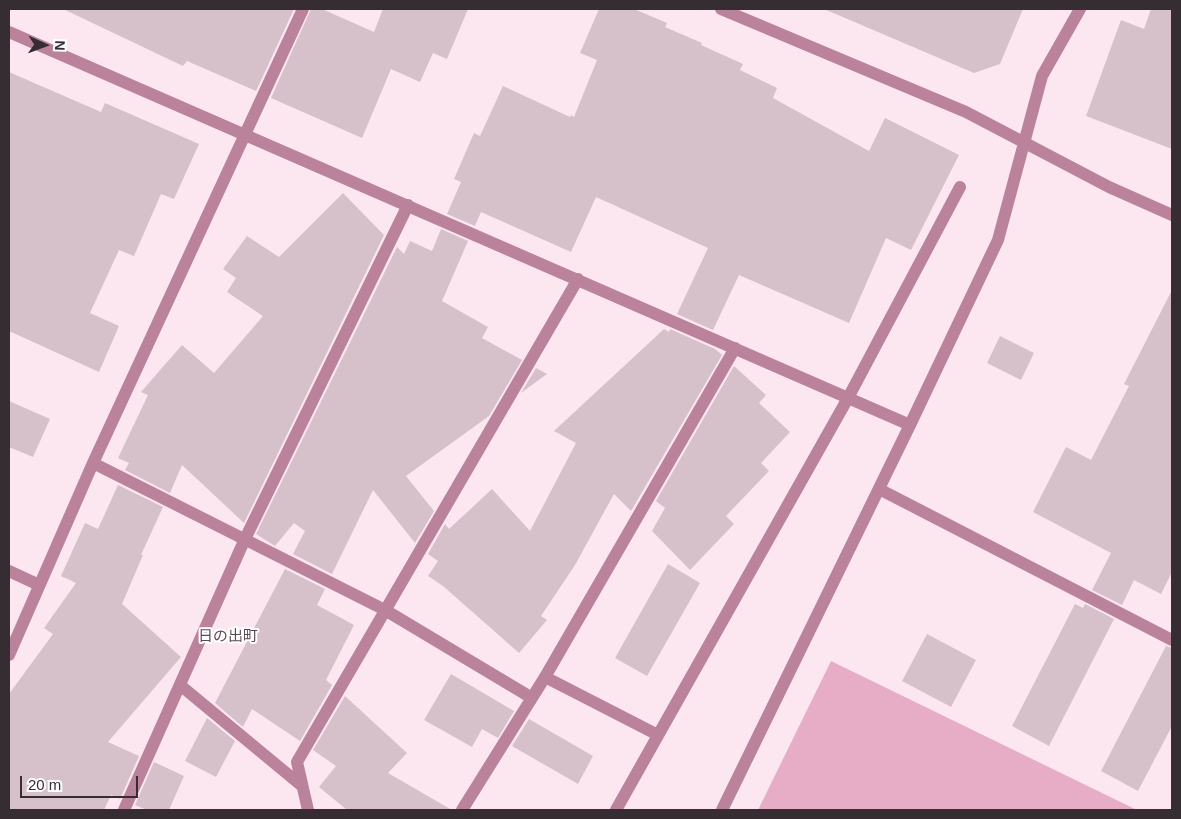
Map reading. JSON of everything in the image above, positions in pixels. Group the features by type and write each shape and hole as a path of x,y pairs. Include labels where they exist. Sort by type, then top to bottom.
{"street":[{"path":"9,655 93,463 303,9"},
{"path":"721,9 966,112 1109,187 1172,215"},
{"path":"722,810 998,240 1042,76 1080,9"},
{"path":"9,32 910,425"},
{"path":"616,810 848,398 960,187"},
{"path":"124,810 244,541 408,205"},
{"path":"308,810 297,762 578,279"},
{"path":"462,810 545,677 735,348"},
{"path":"93,463 244,541 385,610 532,698"},
{"path":"879,488 1172,640"},
{"path":"9,571 39,585"},
{"path":"545,677 658,735"},
{"path":"180,685 302,786"}],"shaded area":[{"path":"831,661 1137,810 758,810"}],"building":[{"path":"63,9 294,9 256,91 187,61 183,66"},
{"path":"311,9 322,9 374,32 383,9 468,9 447,59 433,53 420,82 391,69 362,138 271,98"},
{"path":"599,9 634,9 667,23 665,27 743,64 740,70 777,88 773,98 869,151 885,118 959,155 911,250 886,238 849,323 739,275 713,330 677,314 708,248 596,197 571,252 481,212 475,226 447,214 461,182 454,179 474,133 480,136 503,86 570,117 571,115 574,117 597,60 580,53"},
{"path":"824,9 1023,9 1000,64 974,73"},
{"path":"1151,9 1172,9 1172,149 1086,116 1121,20 1144,29"},
{"path":"9,72 101,112 105,103 199,144 174,199 161,194 134,256 119,250 90,313 119,326 99,372 9,331"},
{"path":"343,193 384,235 244,523 182,465 170,493 125,470 129,463 118,458 148,395 141,392 182,345 214,373 263,316 227,292 236,278 223,269 247,236 279,257"},
{"path":"441,229 468,241 442,301 488,327 482,338 522,360 489,416 406,476 434,511 415,543 373,490 332,574 293,554 305,531 294,523 275,546 256,534 397,247 404,254 410,241 432,251"},
{"path":"1172,290 1172,572 1161,594 1134,580 1122,605 1092,590 1111,553 1033,512 1066,447 1091,460 1129,386 1124,384"},
{"path":"664,329 669,332 670,329 715,349 722,355 631,511 614,494 575,565 541,616 547,620 519,653 443,586 428,576 438,561 428,554 445,524 449,529 492,489 530,531 576,443 554,431"},
{"path":"1000,336 1034,353 1021,380 987,363"},
{"path":"734,366 766,395 759,403 790,432 761,463 769,471 726,516 734,524 690,570 652,531 665,508 656,501"},
{"path":"536,368 547,374 521,393"},
{"path":"9,401 50,419 33,457 9,447"},
{"path":"118,485 163,507 141,555 143,555 122,604 181,657 108,742 139,756 120,799 111,795 104,810 9,810 9,694 53,634 44,628 76,583 61,576 85,523 98,529"},
{"path":"668,564 700,583 647,676 615,658"},
{"path":"285,569 325,589 317,605 354,625 326,680 332,685 300,741 252,709 243,727 215,703"},
{"path":"1075,604 1083,608 1085,604 1114,619 1049,746 1012,726"},
{"path":"927,634 976,660 951,707 902,681"},
{"path":"1166,646 1172,648 1172,726 1138,791 1101,771"},
{"path":"451,674 514,711 498,738 482,729 472,747 424,720"},
{"path":"345,696 407,753 388,773 452,810 347,810 319,787 336,766 313,750"},
{"path":"207,718 235,741 216,777 185,761"},
{"path":"529,719 593,756 578,784 512,746"},
{"path":"154,762 184,776 169,810 147,810 135,805"}],"district":[{"name":"日の出町","path":"228,637"}]}
